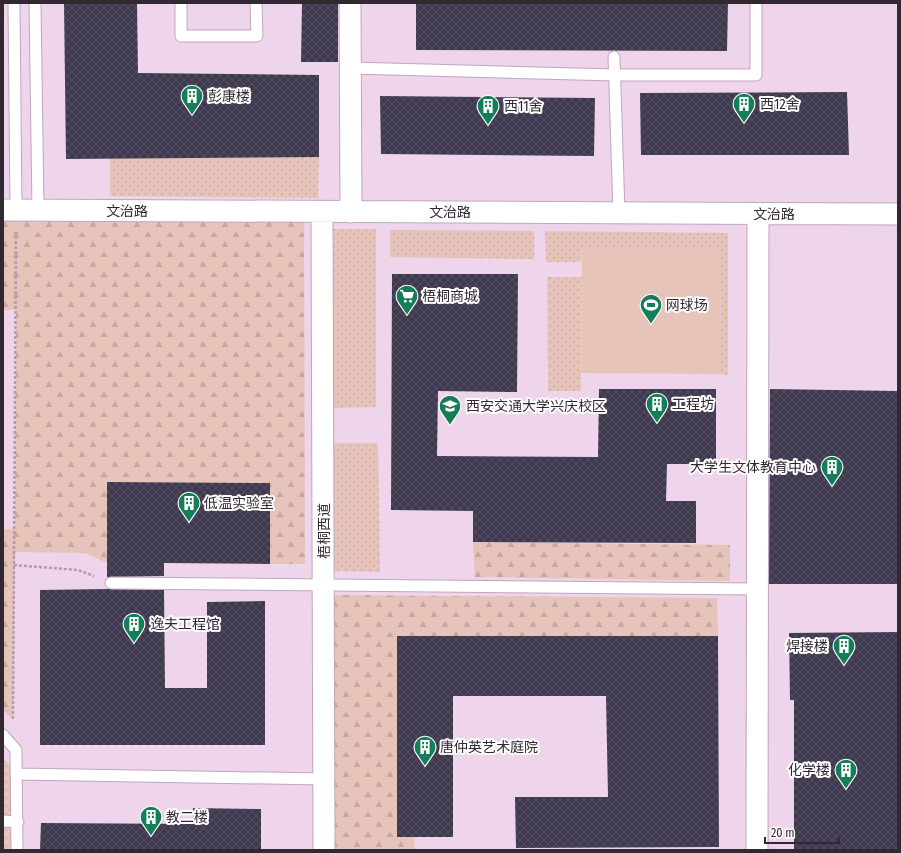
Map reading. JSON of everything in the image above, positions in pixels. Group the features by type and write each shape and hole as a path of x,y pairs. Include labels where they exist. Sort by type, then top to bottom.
{"street":[{"path":"350,3 351,212"},
{"name":"文治路","path":"9,210 898,214"},
{"name":"梧桐西道","path":"322,212 324,850"},
{"path":"757,850 758,214"}],"lane":[{"path":"9,210 14,3"},
{"path":"35,3 38,210"},
{"path":"181,3 181,36 257,36 256,3"},
{"path":"351,68 614,75 756,75 756,3"},
{"path":"614,57 619,213"},
{"path":"111,582 757,589"},
{"path":"3,735 16,750 18,822 17,850"},
{"path":"17,774 324,779"},
{"path":"3,821 18,822"}],"path":[{"path":"9,210 14,565 13,720 16,750"},
{"path":"14,565 78,570 111,582"}],"green space":[{"path":"319,157 318,198 110,196 110,158"},
{"path":"3,210 304,212 305,564 270,564 270,483 107,482 107,563 85,553 15,552 13,720 3,709 3,529 15,529 16,310 3,310"},
{"path":"333,229 376,229 376,407 333,408"},
{"path":"390,230 534,231 534,259 390,257"},
{"path":"545,231 728,233 728,375 720,374 721,250 582,249 581,262 546,262"},
{"name":"网球场","path":"582,249 721,250 720,374 581,373"},
{"path":"547,277 582,277 581,391 548,391"},
{"path":"332,443 378,443 380,572 332,571"},
{"path":"473,542 730,545 730,581 475,577"},
{"path":"334,595 717,598 718,636 397,636 415,850 334,850"},
{"path":"3,757 17,774 18,850 3,850"}],"building":[{"name":"彭康楼","path":"64,3 137,3 138,73 319,75 319,157 66,159"},
{"path":"302,3 338,3 338,62 301,62"},
{"path":"416,3 728,3 727,51 416,50"},
{"name":"西12舍","path":"847,92 849,155 641,155 640,93"},
{"name":"西11舍","path":"380,96 595,98 594,156 381,154"},
{"name":"工程坊","path":"392,274 518,274 517,392 438,391 437,456 598,457 599,389 716,389 716,464 667,464 666,501 696,501 696,543 473,542 473,511 391,510"},
{"name":"大学生文体教育中心","path":"770,389 898,391 898,584 769,584"},
{"name":"低温实验室","path":"107,482 270,483 270,564 164,563 164,576 107,577"},
{"name":"逸夫工程馆","path":"40,590 164,590 165,688 207,688 207,602 265,601 265,745 40,745"},
{"path":"898,632 898,850 794,850 794,700 790,700 789,633"},
{"path":"397,636 718,636 719,847 516,848 515,797 608,797 606,696 453,696 453,837 397,837"},
{"name":"教二楼","path":"193,808 261,809 261,850 40,850 41,823 193,824"}],"place":[{"name":"彭康楼","path":"192,116"},
{"name":"西12舍","path":"744,124"},
{"name":"西11舍","path":"488,126"},
{"name":"梧桐商城","path":"407,316"},
{"name":"网球场","path":"651,324"},
{"name":"工程坊","path":"657,424"},
{"name":"西安交通大学兴庆校区","path":"450,426"},
{"name":"大学生文体教育中心","path":"832,486"},
{"name":"低温实验室","path":"189,522"},
{"name":"逸夫工程馆","path":"134,644"},
{"name":"焊接楼","path":"844,666"},
{"name":"唐仲英艺术庭院","path":"425,766"},
{"name":"化学楼","path":"846,790"},
{"name":"教二楼","path":"151,836"}]}
